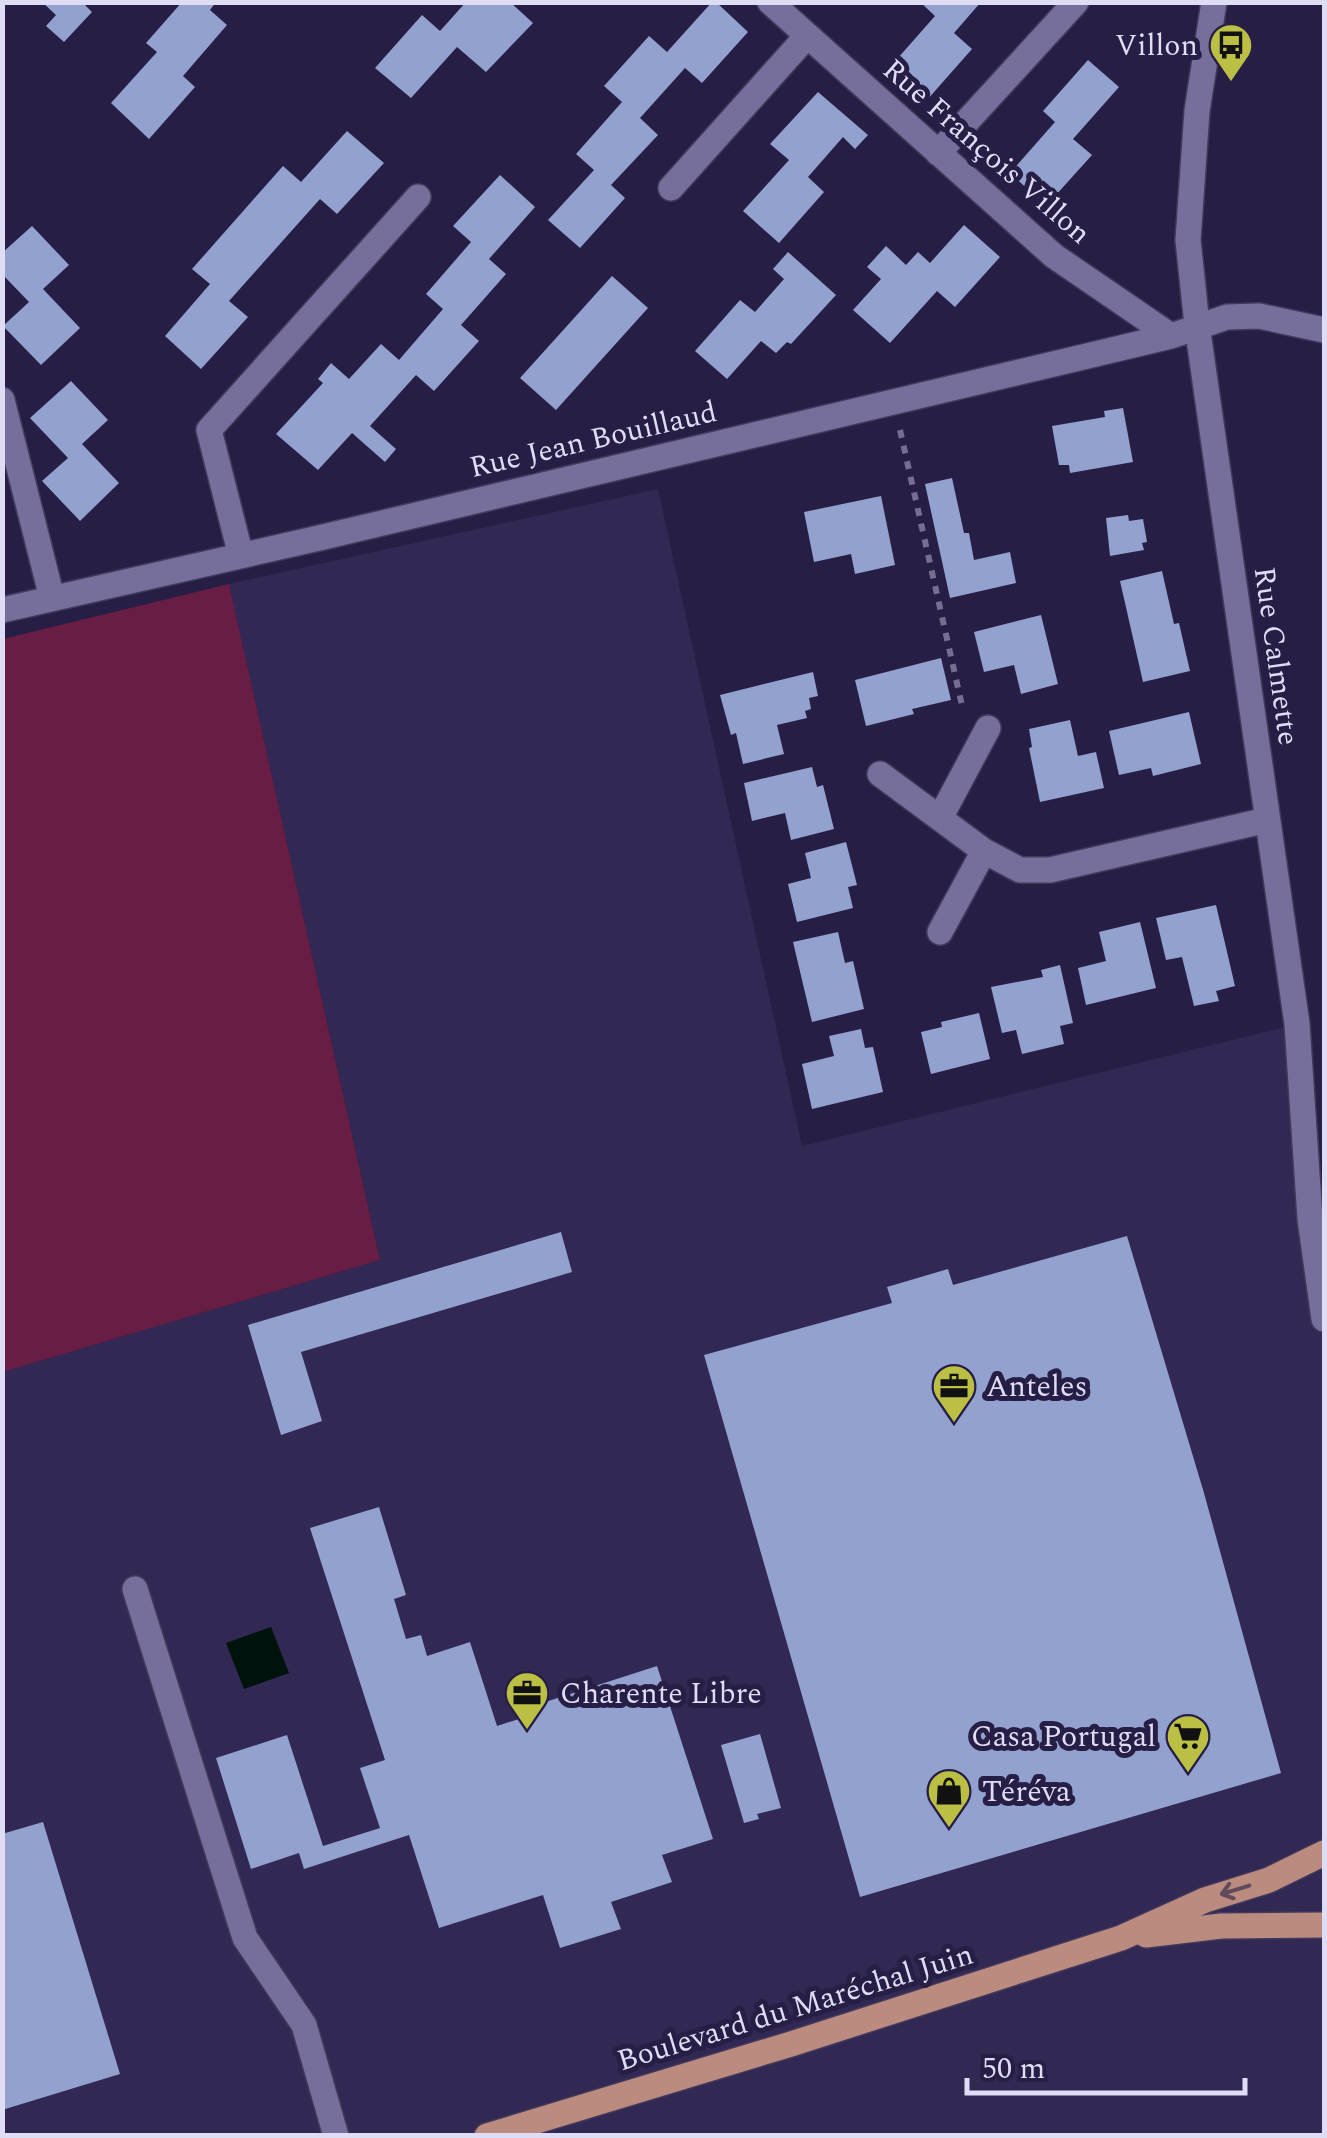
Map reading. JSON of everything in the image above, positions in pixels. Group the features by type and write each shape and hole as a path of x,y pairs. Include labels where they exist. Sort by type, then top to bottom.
{"main road":[{"name":"Boulevard du Maréchal Juin","path":"487,2136 1121,1938 1205,1900 1268,1880 1324,1853"},
{"name":"Boulevard du Maréchal Juin","path":"1121,1938 1221,1926 1324,1925"}],"street":[{"name":"Rue François Villon","path":"770,2 1054,256 1171,336"},
{"path":"938,153 1076,2"},
{"name":"Rue Calmette","path":"1214,2 1197,111 1188,240 1297,1024 1310,1220 1324,1318"},
{"path":"671,188 807,36"},
{"path":"241,556 209,430 418,197"},
{"name":"Rue Jean Bouillaud","path":"2,610 1171,336 1227,317 1258,316 1324,330"},
{"path":"2,400 52,598"},
{"path":"940,818 988,728"},
{"path":"880,774 984,851 1020,870 1050,870 1268,820"},
{"path":"940,932 984,851"},
{"path":"135,1589 246,1938 304,2025 336,2136"}],"path":[{"path":"894,402 973,756"}],"shaded area":[{"path":"658,489 802,1146 1297,1024 1310,1219 1324,1217 1324,2135 3,2136 3,1372 380,1260 229,584"},
{"path":"229,584 380,1260 3,1372 3,639"},
{"path":"271,1627 289,1673 244,1689 226,1643"}],"building":[{"path":"42,2 82,2 92,12 64,42 46,26 56,15"},
{"path":"182,2 216,2 210,10 227,25 183,76 195,87 149,139 111,103 157,52 146,43"},
{"path":"466,2 510,2 533,23 486,72 457,47 411,98 375,68 422,15 440,31"},
{"path":"712,2 748,32 702,83 685,68 640,118 658,135 611,185 625,198 580,248 548,220 594,170 576,154 622,102 604,86 649,36 667,52"},
{"path":"920,2 981,2 954,33 972,49 927,100 890,67 935,16"},
{"path":"1088,60 1119,87 1073,139 1092,155 1046,206 1010,173 1055,122 1043,111"},
{"path":"818,92 868,135 855,149 843,137 808,177 824,192 779,243 743,211 789,160 770,144"},
{"path":"347,131 384,163 337,214 320,199 229,301 248,317 201,369 165,336 210,284 192,269 283,166 301,182"},
{"path":"500,175 535,207 489,259 506,274 461,325 479,341 434,391 416,375 370,426 396,449 385,462 352,433 318,470 276,434 323,383 318,379 331,363 349,379 381,344 399,360 443,309 426,294 471,242 453,226"},
{"path":"964,225 1000,257 955,307 937,291 890,343 853,310 881,279 867,267 886,246 906,265 918,252 930,263"},
{"path":"32,226 69,265 43,289 80,328 41,365 3,326 29,302 2,274 2,253"},
{"path":"788,252 836,295 791,344 787,342 776,353 761,341 727,379 695,351 740,300 755,312 784,279 773,269"},
{"path":"612,276 648,308 556,410 520,378"},
{"path":"71,381 108,420 82,444 119,483 80,521 42,481 68,458 30,418"},
{"path":"1123,408 1133,462 1070,473 1069,465 1059,465 1052,426 1105,417 1104,411"},
{"path":"952,478 974,560 1010,552 1016,583 950,598 925,484"},
{"path":"881,496 895,565 855,574 851,554 814,562 804,512"},
{"path":"1128,515 1129,521 1143,519 1147,542 1142,543 1144,550 1110,556 1106,518"},
{"path":"1162,571 1190,671 1143,682 1120,581"},
{"path":"1041,615 1058,684 1021,694 1014,665 984,672 974,632"},
{"path":"941,658 951,700 866,726 855,680"},
{"path":"813,672 818,696 809,698 811,709 805,711 807,718 777,725 784,754 743,764 736,733 731,735 720,695"},
{"path":"1189,712 1201,764 1153,776 1151,768 1119,775 1109,731"},
{"path":"1070,720 1078,756 1096,752 1104,788 1040,802 1029,729"},
{"path":"812,767 817,787 823,785 834,829 791,840 785,813 752,821 744,783"},
{"path":"846,842 857,885 848,887 853,908 797,922 788,884 811,878 805,853"},
{"path":"1216,905 1235,986 1216,991 1219,1001 1194,1006 1182,957 1166,960 1156,918"},
{"path":"1140,922 1156,988 1086,1005 1078,968 1106,961 1099,932"},
{"path":"838,932 845,963 853,961 864,1009 812,1022 793,942"},
{"path":"1060,965 1073,1023 1060,1026 1064,1044 1022,1054 1016,1030 1002,1033 991,987 1043,977 1041,970"},
{"path":"979,1013 990,1059 931,1074 921,1032 942,1027 941,1022"},
{"path":"861,1029 865,1048 873,1047 883,1092 812,1109 802,1064 834,1056 829,1036"},
{"path":"561,1232 572,1272 301,1352 322,1421 281,1435 248,1325"},
{"path":"1127,1236 1204,1493 1281,1773 860,1897 704,1355 892,1303 887,1287 948,1269 953,1285"},
{"name":"Charente Libre","path":"379,1507 406,1595 394,1599 406,1639 421,1635 427,1656 470,1642 497,1726 541,1712 539,1704 657,1666 713,1839 662,1855 672,1882 611,1902 621,1929 560,1948 543,1895 439,1928 409,1835 304,1869 299,1853 251,1869 216,1758 287,1735 323,1846 380,1828 360,1768 385,1760 310,1528"},
{"path":"760,1734 781,1808 757,1814 759,1819 744,1823 721,1745"},
{"path":"43,1822 120,2074 2,2110 2,1834"}],"place":[{"name":"Villon","path":"1231,83"},
{"name":"Anteles","path":"954,1424"},
{"name":"Charente Libre","path":"527,1731"},
{"name":"Casa Portugal","path":"1188,1774"},
{"name":"Téréva","path":"949,1829"}]}
